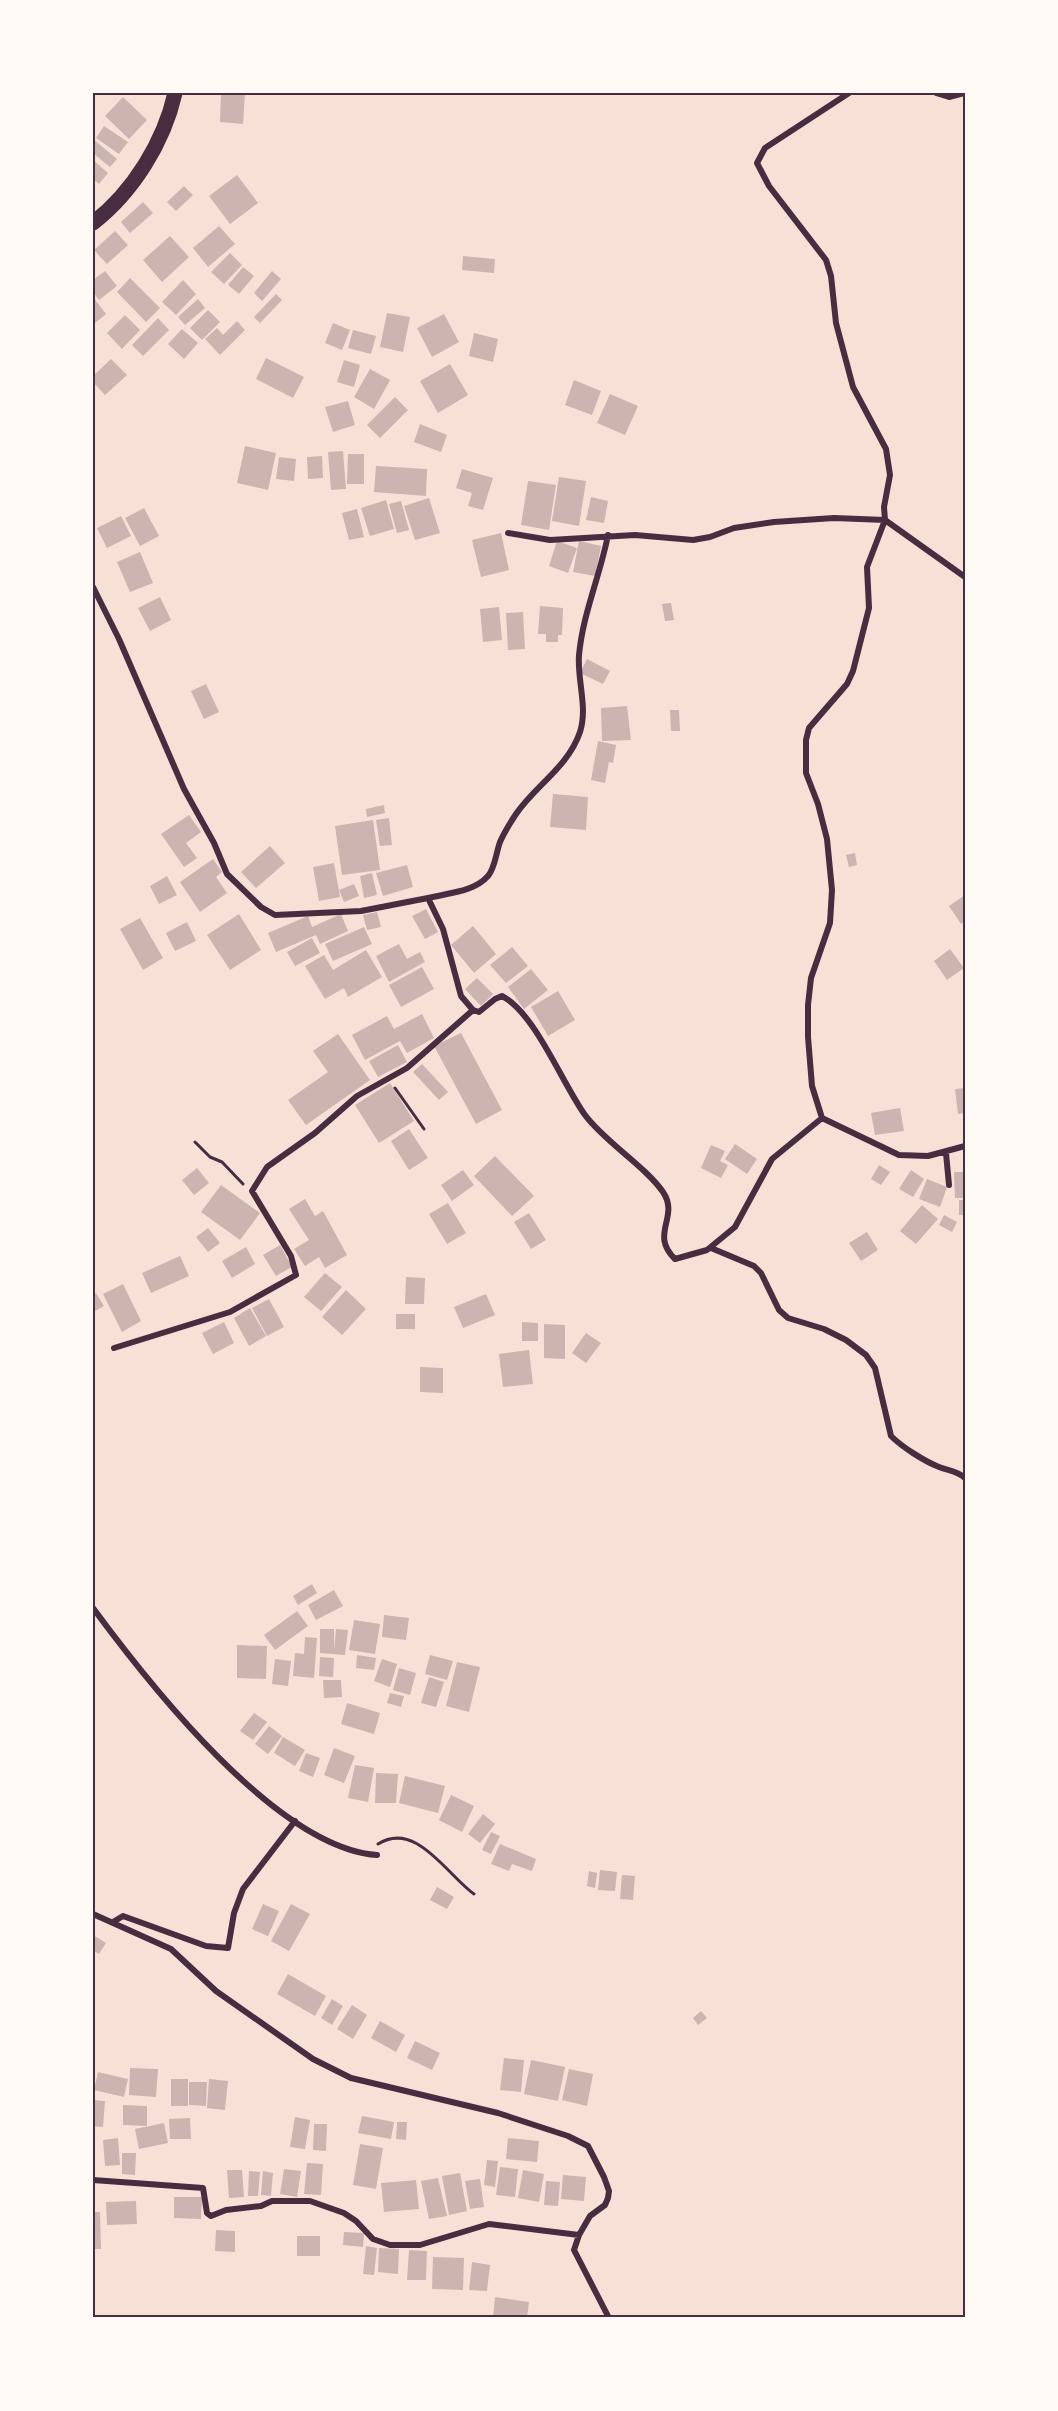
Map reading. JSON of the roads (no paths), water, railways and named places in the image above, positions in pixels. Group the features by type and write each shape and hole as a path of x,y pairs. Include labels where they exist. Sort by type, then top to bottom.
{"highway":[{"path":"93,223 125,191 150,158 165,129 175,93"}],"street":[{"path":"849,93 765,148 757,163 769,186 826,260 831,276 836,323 854,387 886,449 890,475 883,514 885,520 867,567 869,608 854,671 847,684 809,728 806,740 807,773 827,839 832,882 830,923 811,978 809,993 810,1065 816,1105 825,1119 899,1155 928,1156 946,1153 965,1146"},
{"path":"936,93 948,98 964,93"},
{"path":"508,533 550,540 608,535 693,540 710,537 734,528 774,522 834,518 885,520 965,578"},
{"path":"93,587 119,639 184,789 214,843 227,874 261,907 275,915 362,911 475,887 489,875 501,840 516,814 557,771 574,747 581,729 583,703 579,657 583,620 600,572 608,535"},
{"path":"428,898 443,929 461,996 473,1010 479,1012 502,996 509,1000 530,1022 586,1116 663,1192 669,1210 663,1235 665,1249 675,1259 691,1257 711,1248 735,1227 772,1159 825,1119"},
{"path":"114,1348 230,1312 296,1275 291,1256 252,1191 267,1167 315,1133 357,1096 407,1068 473,1010"},
{"path":"946,1153 949,1185"},
{"path":"711,1248 754,1266 761,1273 778,1310 788,1318 824,1329 846,1340 866,1355 875,1368 891,1436 927,1461 944,1469 955,1470 965,1478"},
{"path":"93,1608 129,1656 219,1759 253,1790 295,1821 354,1852 377,1855"},
{"path":"113,1922 123,1916 206,1946 225,1949 229,1945 234,1913 243,1888 295,1821"},
{"path":"93,1914 171,1949 216,1991 313,2059 351,2078 498,2113 568,2136 588,2146 595,2155 609,2191 605,2205 590,2216 579,2235 574,2250 609,2318"},
{"path":"93,2180 203,2188 207,2212 211,2216 226,2210 261,2206 272,2201 310,2202 344,2213 356,2221 373,2239 390,2245 420,2245 489,2224 579,2235"}]}
